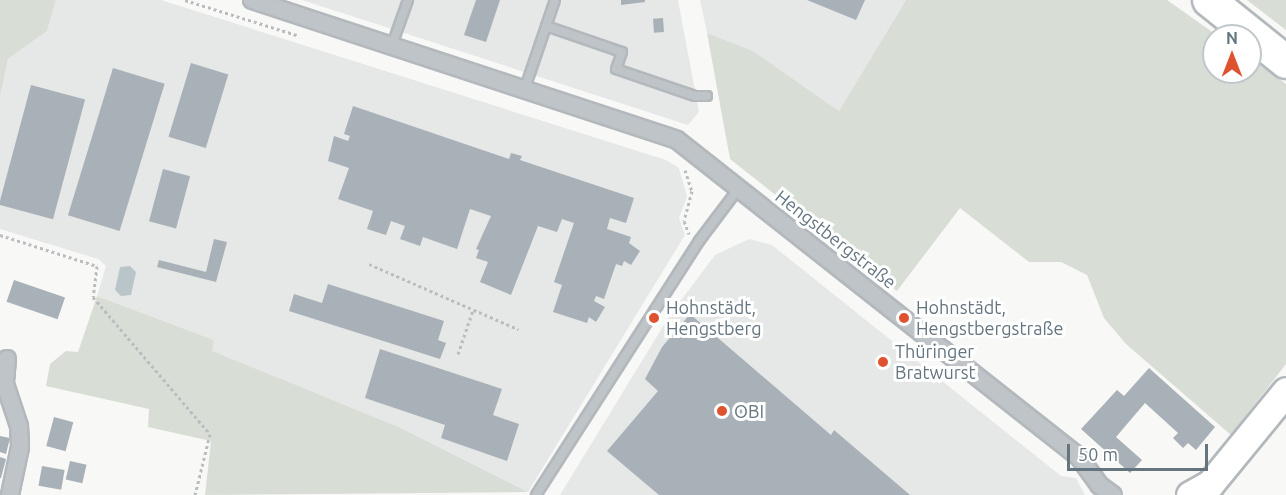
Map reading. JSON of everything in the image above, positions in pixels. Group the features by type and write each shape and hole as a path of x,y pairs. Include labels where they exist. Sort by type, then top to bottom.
{"highway":[{"path":"1209,0 1286,62"}],"main road":[{"path":"1203,491 1286,391"}],"street":[{"name":"Hengstbergstraße","path":"252,0 525,88 677,140 1079,457 1100,490 1113,495"},
{"path":"7,359 5,384 19,426 20,447 10,495"}],"lane":[{"path":"392,45 408,0"},
{"path":"525,88 555,0"},
{"path":"546,26 622,52 616,69 695,96 707,96"},
{"path":"536,495 699,241 739,188"}],"path":[{"path":"185,0 304,38"},
{"path":"683,167 692,191 685,227 687,233 699,241"},
{"path":"0,236 98,266 93,297 210,434 195,495"},
{"path":"369,264 518,329"},
{"path":"458,354 473,310"}],"shaded area":[{"path":"0,0 56,0 47,31 8,59 0,97"},
{"path":"56,0 161,0 666,160 679,168 687,197 679,218 685,235 528,492 401,428 211,351 214,340 97,296 106,266 98,259 0,229 0,97 8,59 47,31"},
{"path":"302,0 678,0 699,112 688,125"},
{"path":"700,0 906,0 839,111 753,51 707,33"},
{"path":"906,0 1167,0 1202,25 1202,84 1262,84 1262,67 1286,84 1286,364 1231,435 1126,344 1104,318 1087,275 1061,262 1029,262 960,208 897,291 730,159 707,33 753,51 839,111"},
{"path":"1247,0 1286,0 1286,30"},
{"path":"749,239 772,245 1061,476 1076,478 1085,495 560,495 670,315 715,255"},
{"path":"130,266 136,272 131,295 121,296 115,290 120,267"},
{"path":"97,296 214,340 212,351 401,428 528,492 205,495 211,441 148,427 149,409 46,386 50,364 66,351 78,352"}],"building":[{"path":"476,0 500,0 486,42 464,35"},
{"path":"621,0 645,0 645,2 621,5"},
{"path":"807,0 865,0 856,20"},
{"path":"663,18 664,32 654,33 653,19"},
{"path":"191,63 228,74 206,148 168,137"},
{"path":"113,68 165,84 120,231 68,215"},
{"path":"31,85 85,99 53,219 0,205"},
{"path":"353,106 509,159 511,153 522,156 520,160 634,198 626,223 610,218 607,229 631,237 629,243 640,251 631,265 624,261 622,266 616,264 604,299 596,296 594,301 605,307 596,322 589,317 587,323 553,312 562,285 554,282 574,223 562,219 557,232 538,226 511,295 480,282 488,262 476,258 479,250 476,249 491,216 470,209 457,249 423,237 420,246 400,239 405,226 391,221 386,235 367,229 373,211 338,199 349,168 328,161 334,136 348,141 350,136 344,134"},
{"path":"163,169 190,176 176,228 149,221"},
{"path":"214,239 227,242 216,282 157,267 159,260 206,272"},
{"path":"14,280 65,298 58,319 7,302"},
{"path":"328,284 444,321 438,340 446,343 440,359 289,311 294,294 322,303"},
{"name":"OBI","path":"690,314 831,435 834,430 910,495 659,495 607,451 658,391 645,379 662,347"},
{"path":"380,349 502,389 493,415 519,424 507,461 441,438 445,425 365,398"},
{"path":"1149,368 1215,427 1196,450 1188,443 1183,448 1173,438 1178,433 1145,403 1116,437 1142,460 1130,473 1081,429 1117,390 1124,396"},
{"path":"54,417 73,422 66,451 46,446"},
{"path":"0,436 10,438 6,454 0,452"},
{"path":"0,457 6,459 1,478 0,478"},
{"path":"70,461 87,465 82,483 66,480"},
{"path":"42,466 65,470 61,490 39,486"}],"place":[{"name":"Hohnstädt, Hengstberg","path":"654,318"},
{"name":"Hohnstädt, Hengstbergstraße","path":"904,318"},
{"name":"Thüringer Bratwurst","path":"883,362"},
{"name":"OBI","path":"722,411"}]}
